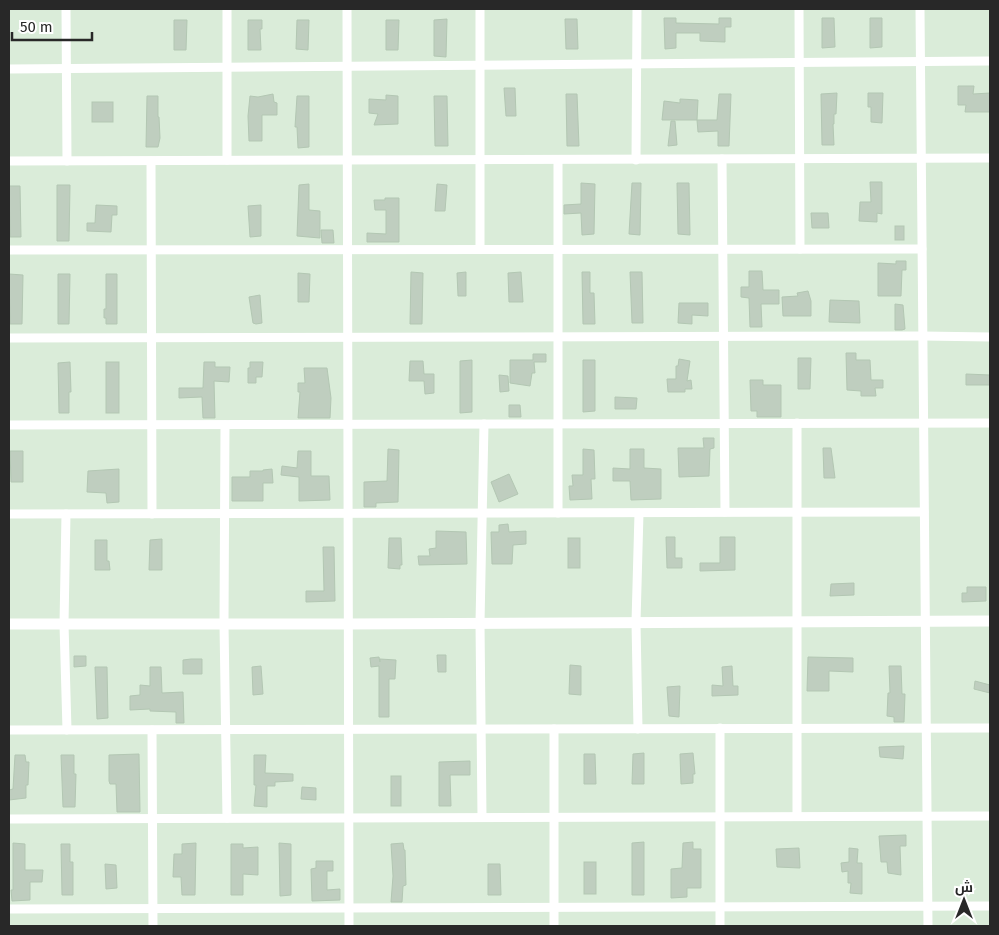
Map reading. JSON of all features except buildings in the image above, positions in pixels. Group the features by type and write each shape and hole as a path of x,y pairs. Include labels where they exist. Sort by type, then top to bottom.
{"street":[{"path":"66,9 67,161"},
{"path":"227,9 227,160"},
{"path":"347,9 349,926"},
{"path":"480,9 480,250"},
{"path":"636,160 637,9"},
{"path":"799,9 800,249"},
{"path":"920,9 928,926"},
{"path":"9,69 990,61"},
{"path":"9,161 990,158"},
{"path":"722,159 725,512"},
{"path":"558,160 558,513"},
{"path":"151,161 152,514"},
{"path":"9,250 922,249"},
{"path":"9,338 990,337"},
{"path":"797,423 797,816"},
{"path":"9,425 990,423"},
{"path":"482,817 480,623 484,424"},
{"path":"226,425 224,624 227,818"},
{"path":"9,514 924,512"},
{"path":"638,728 636,622 639,513"},
{"path":"66,514 64,624 67,730"},
{"path":"9,624 990,621"},
{"path":"720,728 720,926"},
{"path":"9,730 990,728"},
{"path":"554,729 554,926"},
{"path":"152,730 153,926"},
{"path":"9,819 990,816"},
{"path":"9,909 990,906"}]}
